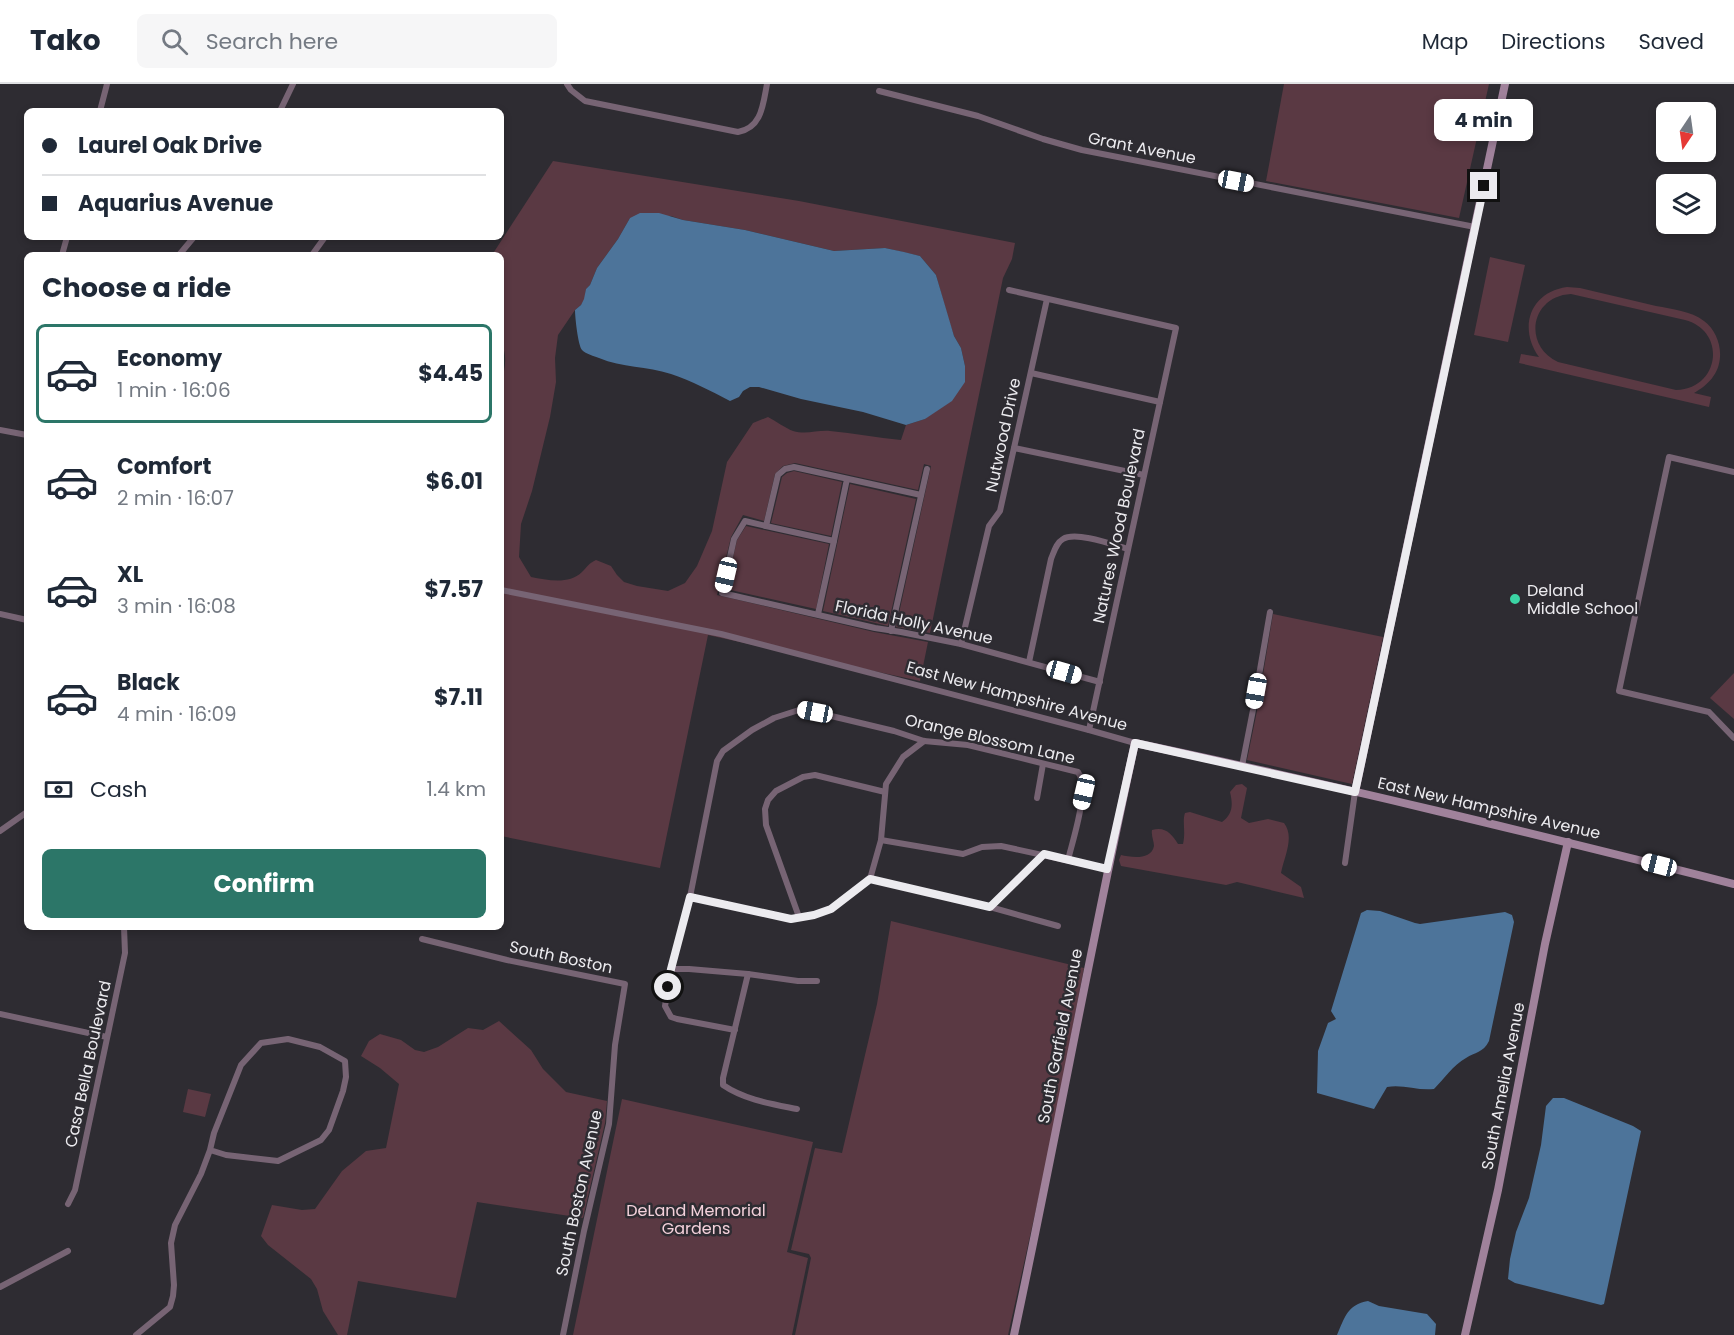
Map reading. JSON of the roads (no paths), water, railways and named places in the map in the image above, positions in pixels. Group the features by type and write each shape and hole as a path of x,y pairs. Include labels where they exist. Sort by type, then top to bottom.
{"street":[{"path":"101,108 107,84"},
{"path":"281,108 293,84"},
{"path":"567,84 585,101 738,132 752,127 761,112 767,84"},
{"path":"1345,863 1355,792 1505,84"},
{"name":"Grant Avenue","path":"879,91 978,117 1043,140 1082,150 1475,227"},
{"path":"181,252 191,240"},
{"path":"1009,290 1047,299"},
{"name":"Natures Wood Boulevard","path":"1047,299 1176,328 1089,730"},
{"name":"Nutwood Drive","path":"961,644 989,526 1000,511 1047,299"},
{"path":"1031,373 1160,402"},
{"path":"0,430 24,432"},
{"path":"1014,448 1144,475"},
{"path":"1734,472 1669,457 1620,691 1709,712 1734,738"},
{"path":"834,541 766,526 778,475 785,469 794,467 921,495"},
{"path":"891,630 927,469"},
{"path":"819,614 847,479"},
{"name":"Florida Holly Avenue","path":"766,526 744,521 734,539 722,592 875,628 961,644 1100,682"},
{"path":"1029,662 1056,545 1062,539 1083,537 1128,549"},
{"name":"East New Hampshire Avenue","path":"504,591 721,634 1135,743 1568,842 1734,884"},
{"path":"1242,766 1270,612"},
{"path":"0,614 24,619"},
{"name":"Orange Blossom Lane","path":"735,1030 671,1017 665,1006 671,969 690,897 717,761 723,751 752,730 774,718 802,709 894,731 924,741 968,745 1078,772 1082,777 1084,792 1068,860"},
{"path":"690,897 791,919 831,909 870,879 881,840 885,792 889,778 903,758 924,741"},
{"name":"South Garfield Avenue","path":"1014,1335 1050,1164 1107,869 1135,743"},
{"path":"1037,798 1043,764"},
{"path":"800,917 766,825 765,809 768,800 776,791 785,786 803,777 815,775 885,792"},
{"path":"0,831 24,814"},
{"path":"881,840 963,854 982,847 1002,846 1107,869"},
{"name":"South Amelia Avenue","path":"1466,1335 1498,1190 1545,944 1568,842"},
{"path":"990,907 1044,854"},
{"path":"870,879 990,907 1058,926"},
{"name":"Casa Bella Boulevard","path":"68,1204 75,1190 125,953 124,930"},
{"name":"South Boston","path":"423,939 507,960 625,984"},
{"path":"671,969 816,981"},
{"path":"748,974 723,1085 734,1092 766,1103 798,1108"},
{"name":"South Boston Avenue","path":"564,1335 584,1232 609,1124 615,1045 625,984"},
{"path":"0,1014 107,1037"},
{"path":"136,1335 170,1307 174,1285 171,1243 175,1225 201,1173 241,1065 261,1042 288,1039 320,1047 345,1061 346,1077 343,1091 329,1130 321,1140 278,1161 226,1155 210,1150"},
{"path":"0,1287 68,1251"}],"water":[{"path":"640,213 659,213 834,251 885,248 920,256 936,275 954,336 961,348 965,366 965,382 952,401 925,419 906,425 863,412 801,399 759,387 750,387 739,397 730,401 671,374 617,364 586,353 579,343 575,310 581,305 597,268 630,218"},
{"path":"1367,910 1380,911 1420,924 1505,912 1512,915 1514,922 1487,1045 1457,1064 1434,1089 1387,1087 1374,1109 1317,1093 1318,1051 1328,1023 1336,1019 1331,1011 1361,913"},
{"path":"1553,1098 1564,1098 1641,1131 1604,1304 1601,1305 1515,1283 1508,1279 1516,1232 1529,1198 1541,1145 1546,1106"},
{"path":"1368,1301 1379,1306 1427,1314 1436,1324 1435,1335 1337,1335 1351,1309 1355,1305"}],"place":[{"name":"Deland Middle School","path":"1515,599"}],"park label":[{"name":"DeLand Memorial Gardens","path":"696,1219"}]}
